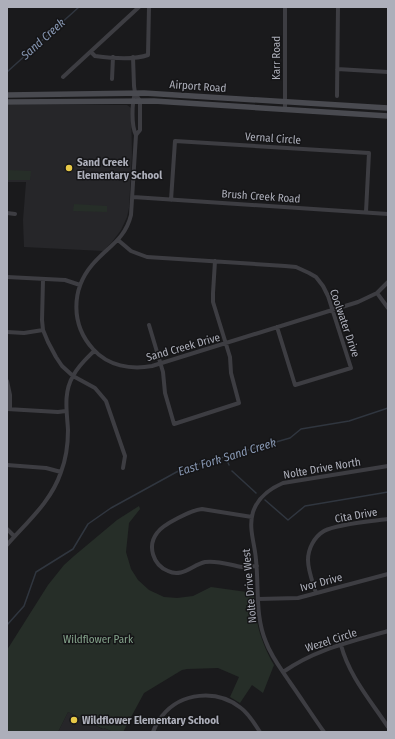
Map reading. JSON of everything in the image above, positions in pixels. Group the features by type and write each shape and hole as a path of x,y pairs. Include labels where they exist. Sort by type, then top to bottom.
{"main road":[{"name":"Airport Road","path":"9,95 135,93 388,108"},
{"name":"Airport Road","path":"9,102 140,101 388,116"}],"street":[{"path":"63,77 139,7"},
{"path":"91,52 95,56 148,56 149,7"},
{"name":"Karr Road","path":"285,7 286,109"},
{"path":"337,96 338,7"},
{"path":"112,79 113,57"},
{"path":"133,57 135,93 140,101"},
{"path":"338,69 388,72"},
{"name":"Sand Creek Drive","path":"135,93 133,101 133,129 136,135 133,197 129,222 118,240 92,265 80,285 76,304 77,320 85,338 94,351 106,360 125,367 145,368 161,364 358,302 377,293 388,282"},
{"name":"Sand Creek Drive","path":"136,135 140,130 140,101"},
{"name":"Vernal Circle","path":"171,200 175,141 369,153 366,212"},
{"name":"Brush Creek Road","path":"133,197 388,214"},
{"path":"7,214 14,214"},
{"path":"118,240 131,251 142,256 291,266 316,277 320,274"},
{"path":"148,325 161,364 165,393 174,424 239,403 230,373 230,357 213,298 215,261"},
{"path":"7,277 65,280 80,285"},
{"name":"Coolwater Drive","path":"277,328 295,385 351,368 326,291 316,277"},
{"path":"43,280 41,311 43,330 56,358 73,376 95,388 106,401 125,456 123,468"},
{"path":"377,293 388,308"},
{"path":"7,332 24,333 43,330"},
{"path":"7,545 44,504 61,472 67,440 66,411 68,389 78,367 94,351"},
{"path":"7,381 10,395 8,409 66,411"},
{"path":"7,465 46,468 61,472"},
{"name":"Nolte Drive North","path":"252,517 262,496 272,488 283,483 388,466"},
{"path":"252,517 202,509 197,510 159,530 153,542 152,552 155,561 161,567 168,572 175,573 183,572 207,562 241,566 257,566"},
{"name":"Nolte Drive West","path":"252,517 251,526 257,566 259,617 263,634 274,658 324,732"},
{"name":"Cita Drive","path":"316,593 308,560 309,552 316,538 323,532 334,528 388,519"},
{"path":"7,529 14,536"},
{"name":"Ivor Drive","path":"258,599 294,599 388,574"},
{"name":"Wezel Circle","path":"283,672 317,652 388,631"},
{"path":"341,645 344,658 349,668 388,726"},
{"path":"153,732 162,716 173,706 190,698 209,695 227,700 240,708 250,717 260,732"}],"shaded area":[{"name":"Sand Creek Elementary School","path":"7,105 127,105 131,108 132,155 129,208 121,230 103,251 24,247 23,220 26,182 7,182"},
{"name":"Wildflower Elementary School","path":"68,712 102,729 104,728 113,732 58,732"}],"green space":[{"path":"7,170 31,171 30,180 7,180"},
{"path":"74,204 107,206 107,212 73,211"},
{"name":"Wildflower Park","path":"139,506 140,509 129,523 126,552 131,569 138,580 149,590 164,597 177,598 193,596 211,587 254,593 259,630 274,665 263,693 252,685 240,703 230,697 239,677 218,668 187,669 182,670 144,693 123,732 113,732 104,728 103,729 68,712 58,732 7,732 7,650 48,585 64,565 117,520"}],"waterway":[{"name":"Sand Creek","path":"7,72 79,7"},
{"name":"East Fork Sand Creek","path":"7,625 24,606 36,572 73,549 88,524 111,508 182,469 290,438 301,429 349,421 388,408"},
{"path":"226,458 229,465"},
{"path":"232,471 256,493"},
{"path":"265,500 288,520 305,506 388,492"}],"place":[{"name":"Sand Creek Elementary School","path":"69,168"},
{"name":"Wildflower Elementary School","path":"74,720"}]}
